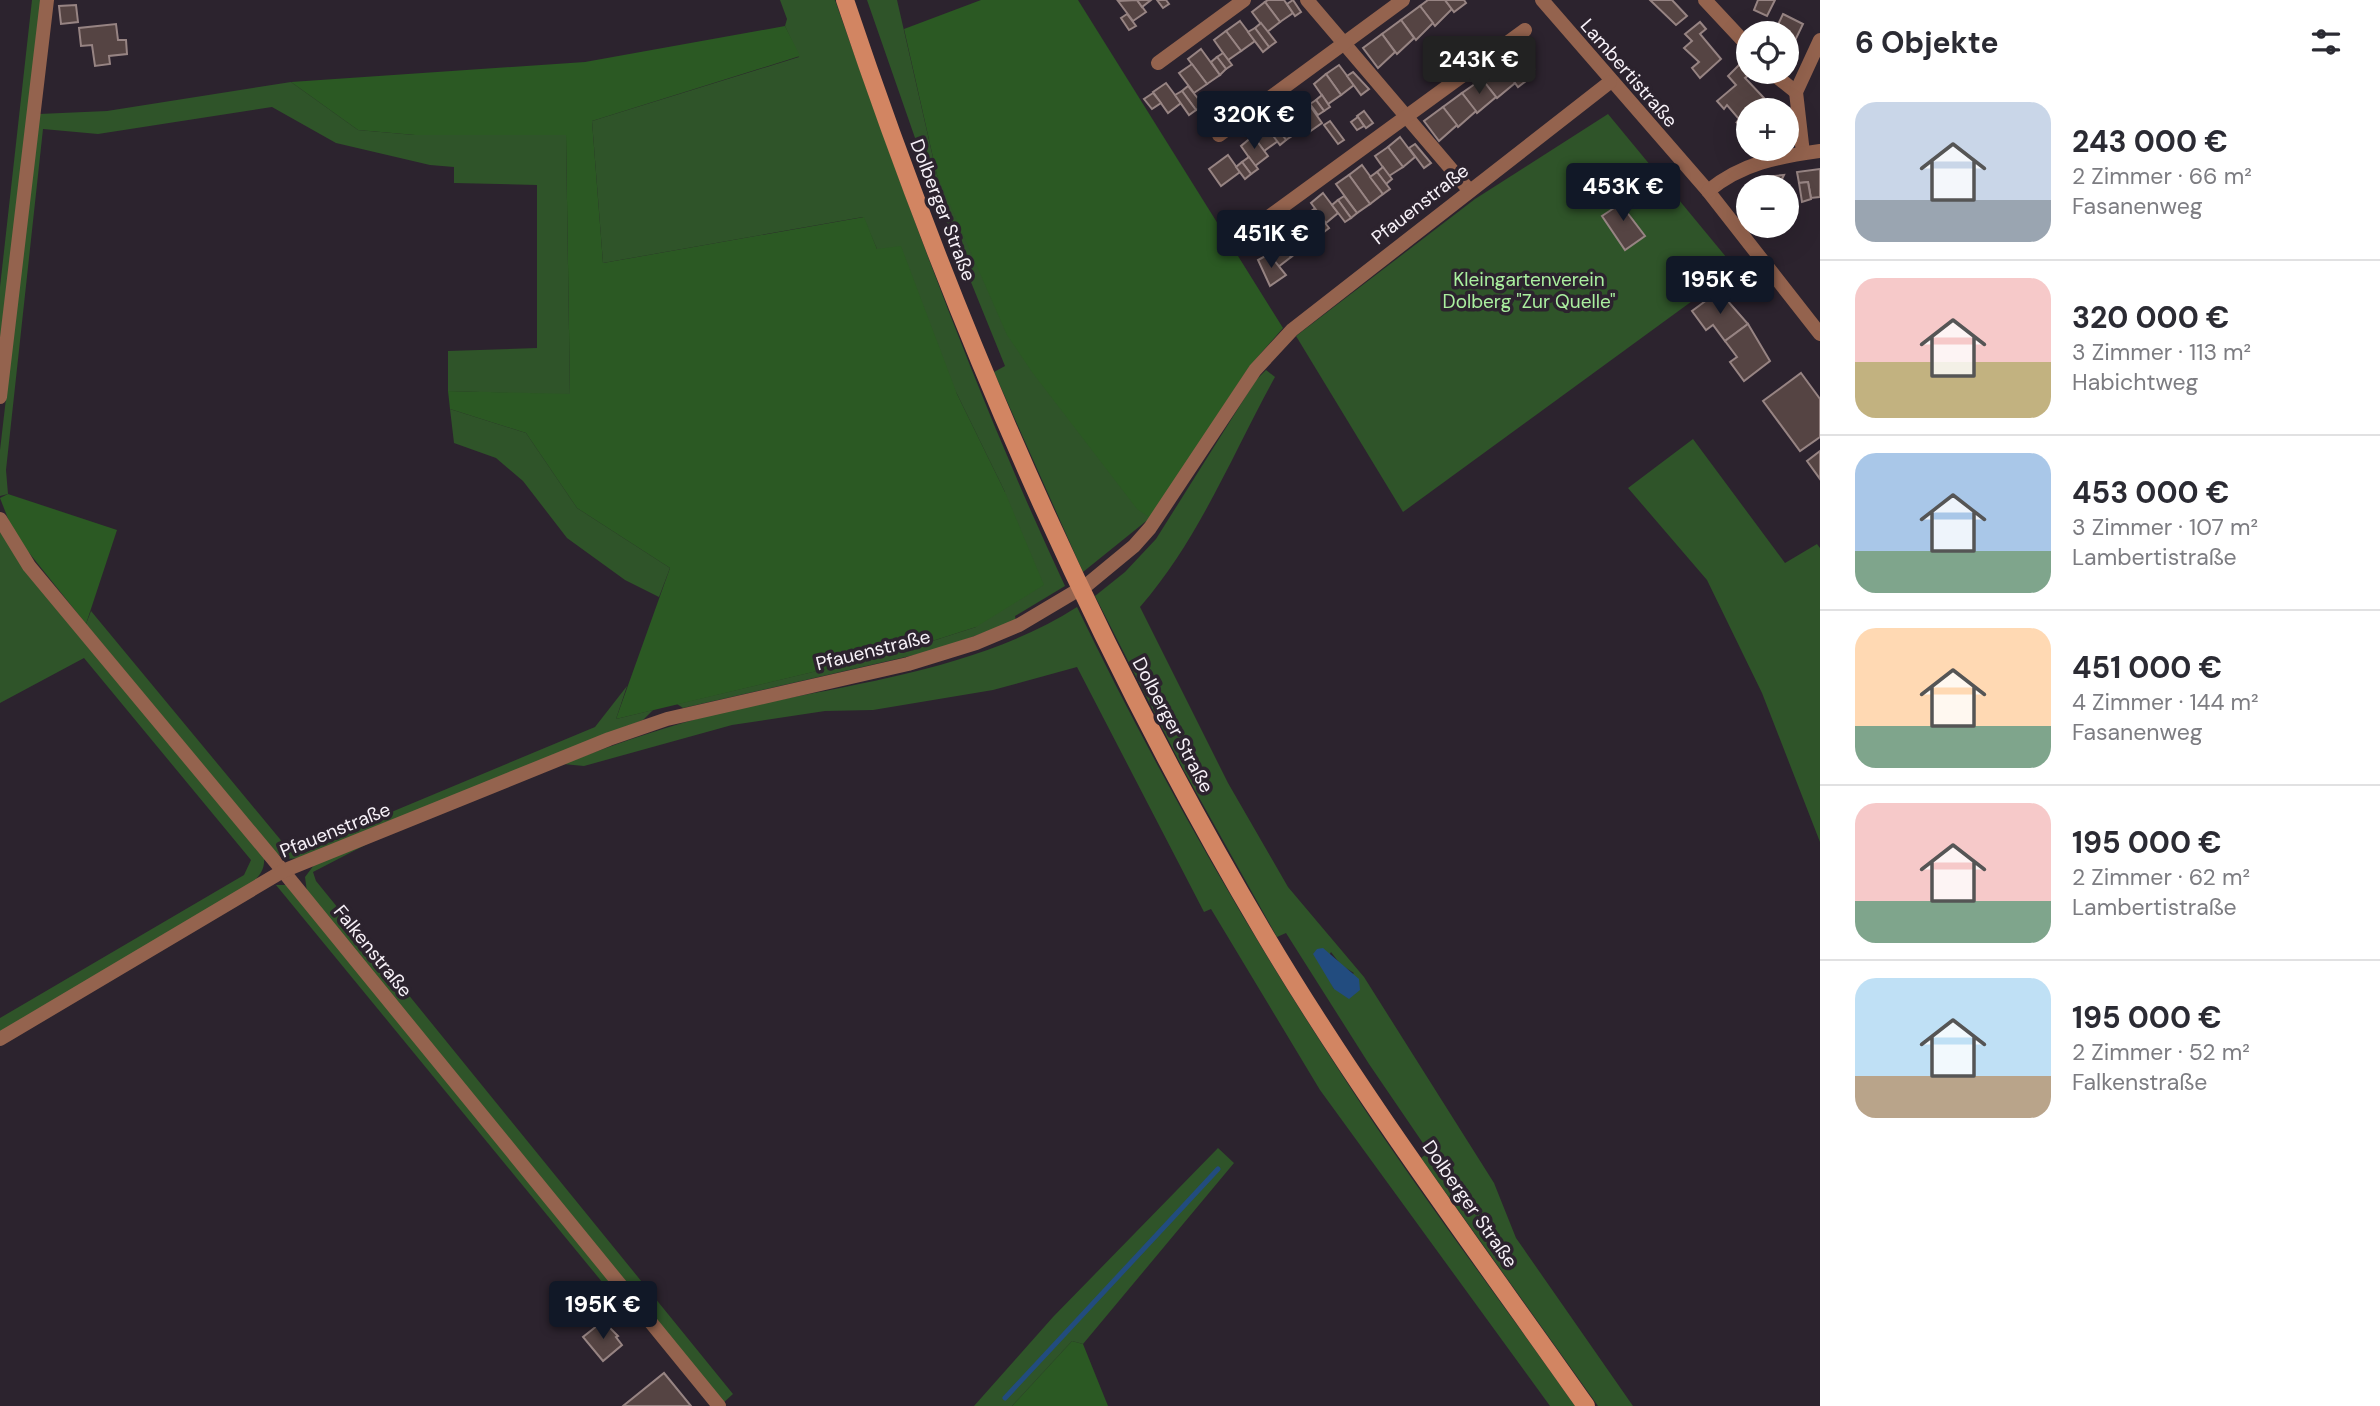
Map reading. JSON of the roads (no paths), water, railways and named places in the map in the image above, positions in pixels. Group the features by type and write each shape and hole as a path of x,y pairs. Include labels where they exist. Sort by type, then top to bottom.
{"main road":[{"name":"Dolberger Straße","path":"845,0 916,200 1027,477 1099,629 1173,774 1266,936 1354,1075 1586,1406"}],"street":[{"path":"0,397 47,0"},
{"path":"1158,63 1244,0"},
{"path":"1307,0 1468,190"},
{"path":"1219,135 1403,0"},
{"name":"Lambertistraße","path":"1542,0 1610,82 1707,191 1820,334"},
{"path":"1705,0 1736,33"},
{"path":"1248,232 1525,30"},
{"path":"1802,153 1796,92 1820,40"},
{"name":"Pfauenstraße","path":"0,1039 283,871 610,738 667,719 908,664 976,643 1019,625 1088,584 1134,546 1150,528 1255,370 1292,330 1468,190 1610,82"},
{"path":"1786,84 1796,92"},
{"path":"1707,191 1726,177 1755,162 1820,151"},
{"name":"Falkenstraße","path":"0,519 29,566 283,871 719,1406"}],"water":[{"path":"1323,948 1359,979 1360,990 1349,999 1334,989 1313,954 1317,949"}],"waterway":[{"path":"1005,1398 1218,1169"}],"park label":[{"name":"Kleingartenverein Dolberg \"Zur Quelle\"","path":"1529,290"}]}
